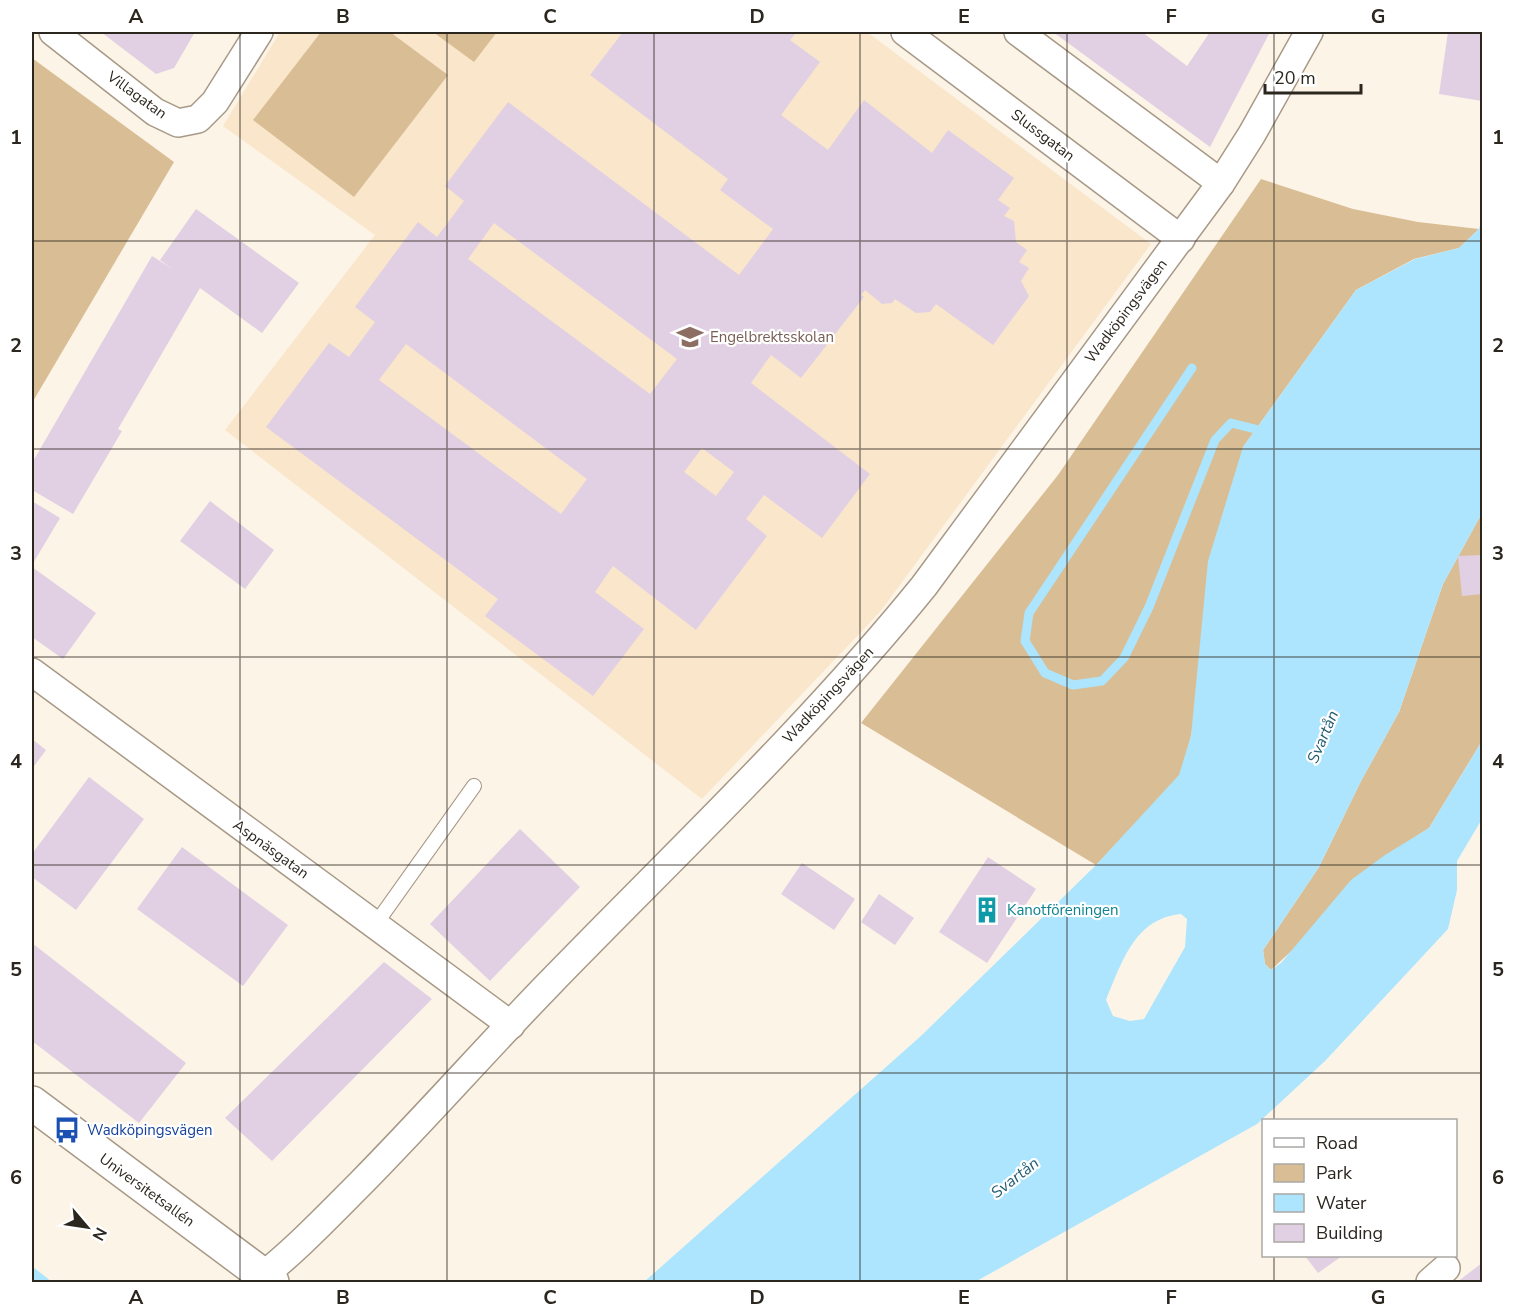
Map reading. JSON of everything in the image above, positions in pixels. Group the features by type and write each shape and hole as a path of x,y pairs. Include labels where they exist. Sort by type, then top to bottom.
{"street":[{"name":"Villagatan","path":"53,32 155,112 178,123 198,119 215,102 259,32"},
{"name":"Slussgatan","path":"905,32 1181,239"},
{"path":"1018,32 1221,183"},
{"name":"Wadköpingsvägen","path":"264,1280 739,790 882,638 924,586 1221,183 1252,135 1309,32"},
{"name":"Aspnäsgatan","path":"32,672 510,1025"},
{"name":"Universitetsallén","path":"32,1103 264,1280"}],"lane":[{"path":"375,925 474,786"}],"shaded area":[{"name":"Engelbrektsskolan","path":"280,32 867,32 1151,244 880,612 702,799 225,430 375,235 223,126"}],"green space":[{"path":"321,32 390,32 448,75 354,197 253,120"},
{"path":"433,32 497,32 474,62"},
{"path":"32,58 174,162 32,403"},
{"path":"1261,179 1353,209 1418,222 1479,229 1459,248 1414,259 1356,290 1243,447 1191,736 1180,777 1096,865 861,723 1058,475"},
{"path":"1482,513 1482,741 1429,828 1412,839 1271,970 1265,964 1263,950 1319,867 1361,781 1399,712 1443,584"}],"water":[{"name":"Svartån","path":"1482,219 1482,513 1443,584 1399,712 1361,781 1319,867 1263,950 1265,964 1271,970 1281,963 1351,880 1385,855 1429,828 1482,741 1482,819 1457,861 1457,890 1448,929 1325,1061 1257,1124 975,1282 644,1282 922,1035 1096,865 1179,775 1191,736 1208,561 1243,447 1356,290 1415,259 1459,248 1479,229","holes":["1181,914 1187,919 1185,947 1144,1019 1130,1021 1113,1016 1106,1000 1125,957 1141,933 1165,917"]}],"building":[{"path":"101,32 195,32 174,68 156,74"},
{"path":"623,32 797,32 790,40 820,62 781,115 828,150 864,100 932,153 948,130 1014,178 998,200 1010,208 1004,216 1014,221 1016,242 1027,250 1019,262 1029,268 1021,281 1029,296 993,345 936,304 930,312 916,313 895,299 892,303 882,304 865,290 861,295 864,297 801,378 771,355 751,383 870,474 822,538 764,495 746,519 767,536 696,630 613,566 595,592 644,629 593,696 485,616 498,599 266,427 329,343 349,357 375,322 355,307 418,222 437,237 464,201 445,186 508,102 739,275 773,229 720,190 728,179 590,75","holes":["494,223 677,359 650,394 468,259","406,344 587,479 561,514 379,380","702,448 734,472 716,496 684,472"]},
{"path":"1053,32 1142,32 1187,66 1210,32 1270,32 1210,147"},
{"path":"1448,32 1482,32 1482,101 1439,94"},
{"path":"196,209 299,283 262,333 200,288 118,429 122,431 73,514 32,490 32,463 152,256 171,268 160,260"},
{"path":"32,501 60,518 32,565"},
{"path":"210,501 274,550 245,589 180,541"},
{"path":"1482,555 1482,594 1462,596 1458,556"},
{"path":"32,567 96,613 63,659 32,637"},
{"path":"32,739 46,750 32,769"},
{"path":"89,777 144,819 76,910 32,877 32,854"},
{"path":"520,829 580,887 490,981 430,924"},
{"path":"182,847 288,925 243,986 137,909"},
{"name":"Kanotföreningen","path":"988,857 1036,889 987,963 939,932"},
{"path":"802,863 855,899 834,930 781,894"},
{"path":"879,894 914,918 895,945 861,922"},
{"path":"32,943 186,1063 139,1123 32,1041"},
{"path":"384,962 432,999 272,1161 225,1118"},
{"path":"1306,1257 1341,1257 1318,1273"},
{"path":"1482,1263 1482,1282 1457,1282"}],"waterway":[{"path":"1192,368 1029,613 1025,641 1045,673 1073,685 1102,681 1124,658 1149,607 1215,440 1231,423 1255,429"},
{"path":"32,1272 45,1282"}],"place":[{"name":"Engelbrektsskolan","path":"690,337"},
{"name":"Kanotföreningen","path":"987,910"},
{"name":"Wadköpingsvägen","path":"67,1130"}]}
